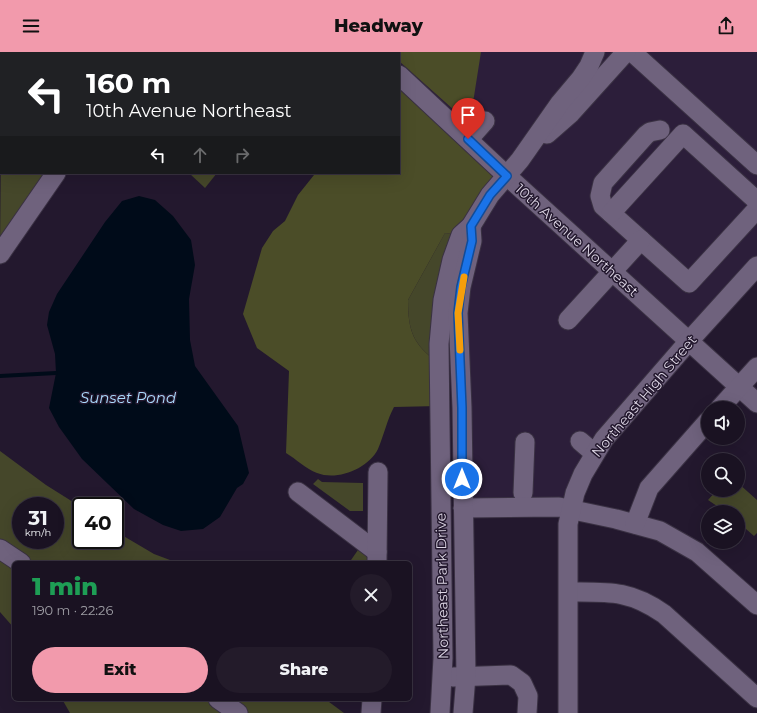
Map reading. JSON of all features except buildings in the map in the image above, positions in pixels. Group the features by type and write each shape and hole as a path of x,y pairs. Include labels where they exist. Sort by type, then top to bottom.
{"street":[{"name":"Northeast Park Drive","path":"440,713 442,677 439,344 443,300 452,260 461,235 471,226 490,195 520,160 560,103 581,78 589,66 595,52"},
{"name":"Northeast Park Drive","path":"520,160 571,113 626,52"},
{"path":"632,52 757,165"},
{"name":"10th Avenue Northeast","path":"400,76 507,176 757,404"},
{"path":"468,139 485,121"},
{"path":"660,130 650,132 646,135 603,183 601,188 601,202 611,213 689,283 757,209"},
{"path":"611,213 683,134 757,201"},
{"path":"0,254 55,174"},
{"name":"Northeast Park Drive","path":"463,713 466,676 462,508 462,408 458,313 461,287 472,241 471,226"},
{"path":"568,320 641,240"},
{"name":"Northeast High Street","path":"568,713 568,524 580,480 594,453 604,439 689,341 757,266"},
{"path":"726,401 757,367"},
{"path":"635,524 650,488 701,430"},
{"path":"580,441 594,453"},
{"path":"524,493 525,442"},
{"path":"377,557 378,472"},
{"path":"298,492 377,557"},
{"path":"462,508 557,507 571,509 660,531 697,552 757,605"},
{"path":"0,548 18,561"},
{"path":"569,592 621,593 649,603 664,614 757,698"},
{"path":"442,677 511,675 522,683 528,696 527,713"},
{"path":"221,701 238,713"},
{"path":"371,713 372,701"}],"shaded area":[{"path":"400,52 757,52 757,266 604,439 571,509 463,508 458,313 400,79"}],"green space":[{"path":"400,52 481,52 472,109 463,118 400,62"},
{"path":"400,76 507,176 461,235 445,233 408,300 409,320 414,336 423,350 439,363 439,406 394,407 378,449 373,456 367,462 351,472 334,475 317,473 286,453 289,371 257,348 243,314 262,248 273,231 285,221 298,195 314,175 400,174"},
{"path":"1,174 55,174 0,254"},
{"path":"190,174 216,174 205,188"},
{"path":"445,233 461,235 439,363 423,350 414,336 409,320 408,300"},
{"path":"0,451 46,485 72,501 72,549 124,549 124,536 154,554 173,561 12,561 12,626 0,612"},
{"path":"318,479 322,482 363,483 363,511 350,511 313,484"},
{"path":"745,489 757,500 757,533 754,536 745,528 745,505 716,505 708,500 711,497 745,497"},
{"path":"360,547 368,553 368,561 350,561"},
{"path":"63,701 328,701 344,713 70,713"}],"water":[{"name":"Sunset Pond","path":"139,196 155,200 173,216 191,240 195,265 189,299 190,340 195,366 238,426 249,473 243,484 237,488 220,517 203,529 181,531 163,525 134,509 124,499 124,497 122,497 82,459 59,427 49,408 56,373 55,354 47,325 49,312 57,294 105,222 122,201"}],"waterway":[{"path":"0,376 56,373"}],"slow traffic":[{"path":"460,350 458,313 461,287 464,277"}],"route":[{"path":"462,479 462,408 458,313 461,287 472,241 471,226 490,195 507,176 468,139"}]}
